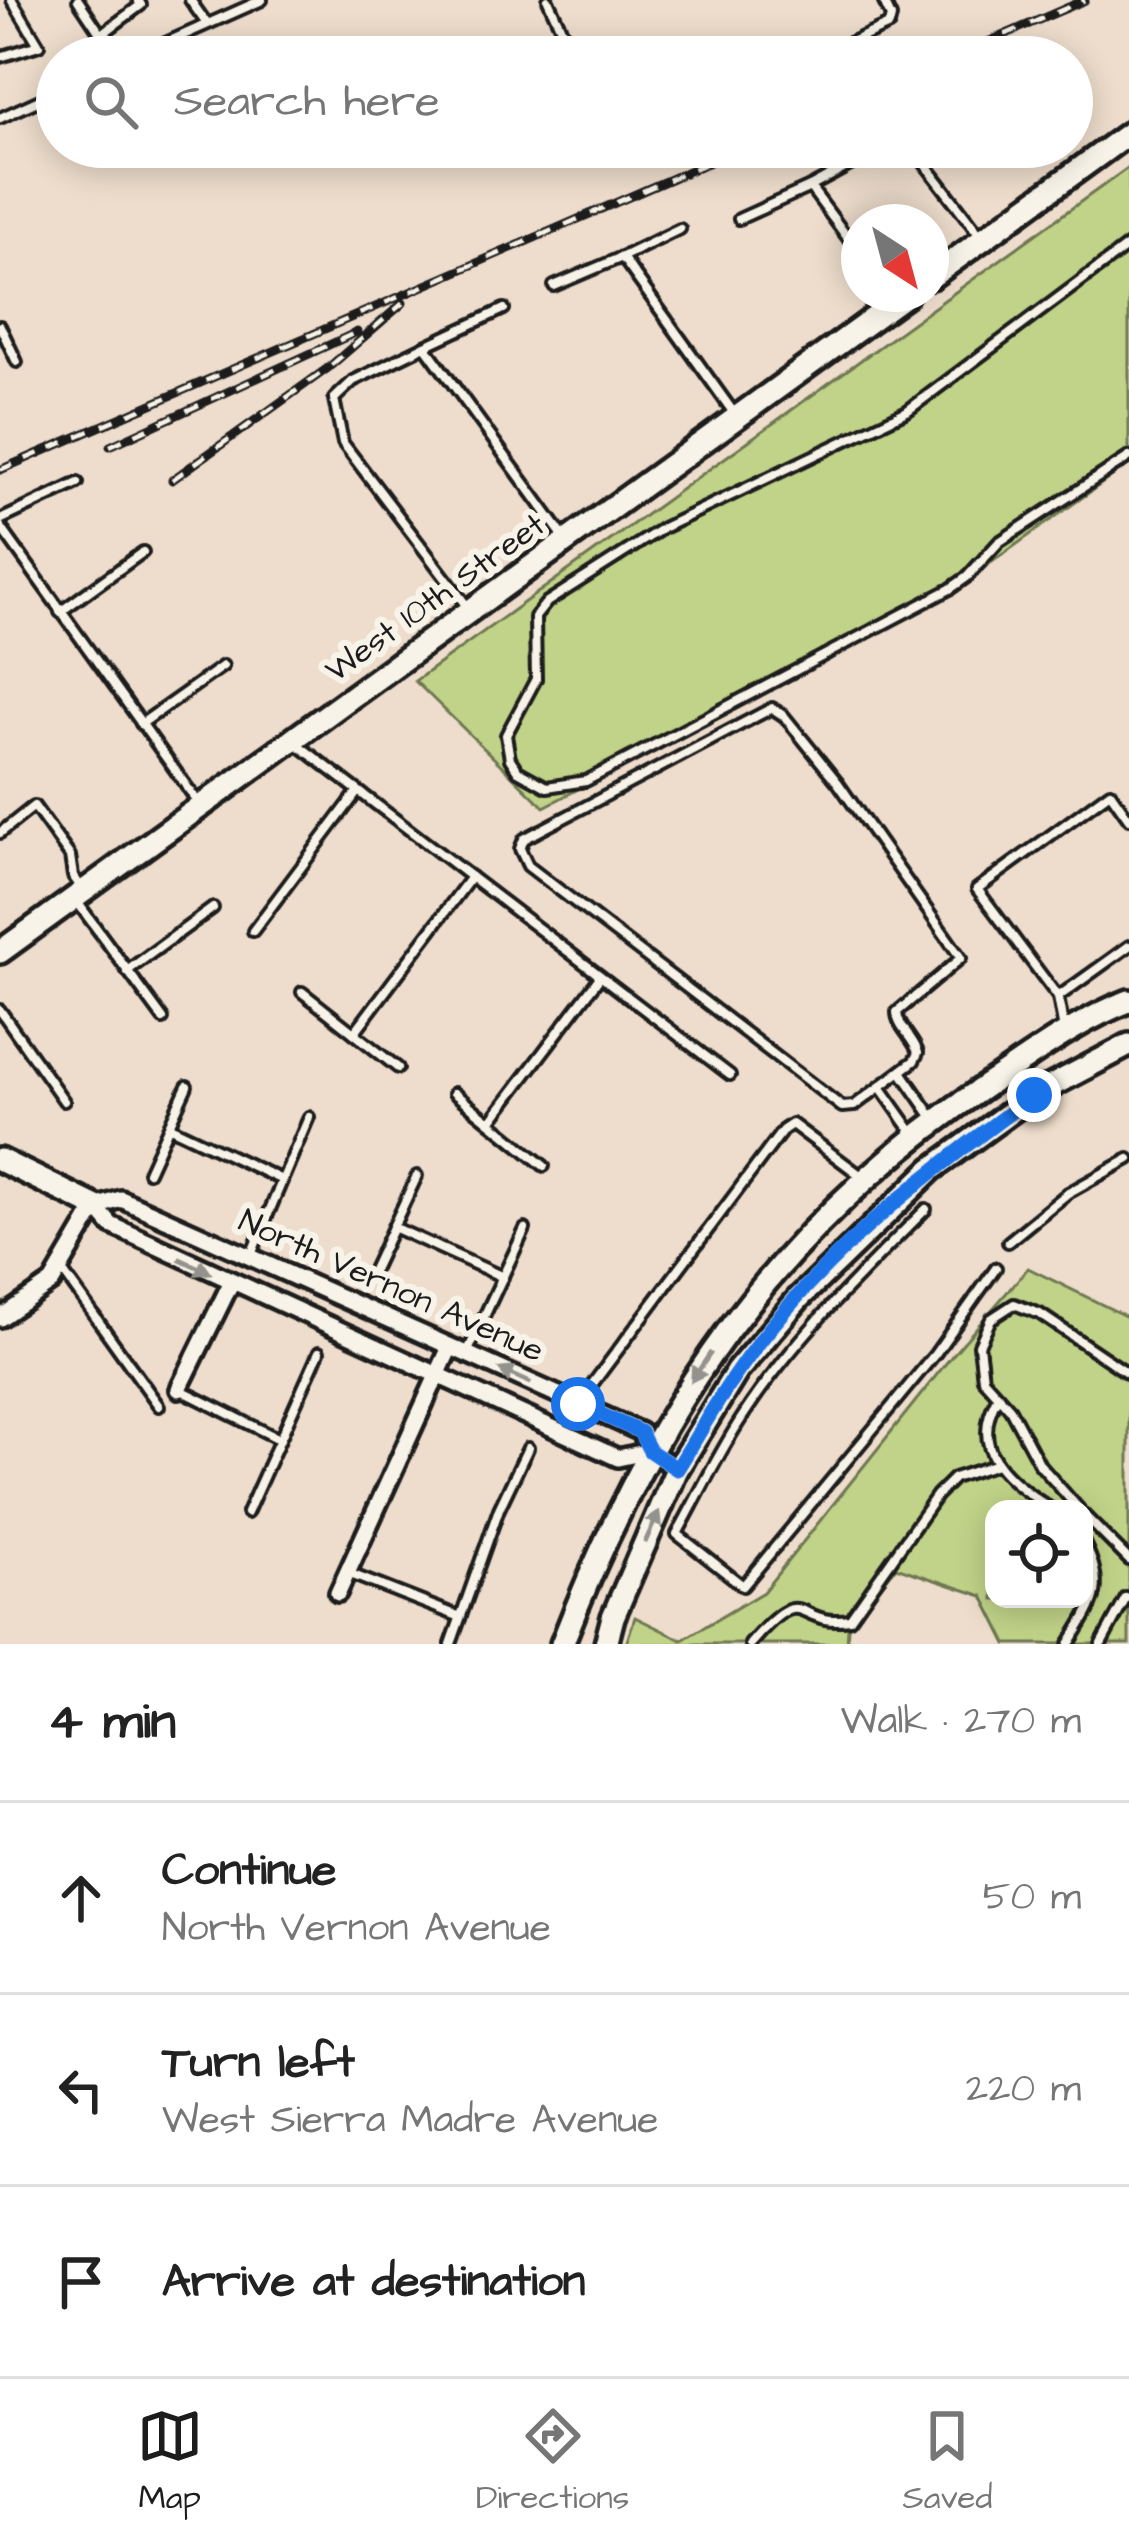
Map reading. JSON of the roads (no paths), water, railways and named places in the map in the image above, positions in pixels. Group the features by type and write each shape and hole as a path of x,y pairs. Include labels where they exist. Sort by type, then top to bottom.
{"street":[{"path":"1093,159 1129,133"},
{"path":"949,264 1081,168"},
{"name":"West 10th Street","path":"2,946 878,312"},
{"path":"562,1644 614,1516 700,1365 750,1299 865,1178 935,1120 1129,1001"},
{"path":"605,1644 677,1469 737,1371 799,1298 932,1169 1034,1095 1129,1046"},
{"name":"North Vernon Avenue","path":"0,1160 96,1208 111,1226 618,1458 650,1451"},
{"name":"North Vernon Avenue","path":"96,1208 121,1199 578,1404 640,1432 650,1451 677,1469"},
{"path":"0,1318 52,1282 96,1208"},
{"path":"179,1389 231,1282"},
{"path":"338,1593 450,1347"}],"lane":[{"path":"12,0 36,40"},
{"path":"78,0 102,34 141,5 138,0"},
{"path":"190,0 207,24"},
{"path":"180,36 262,0"},
{"path":"548,0 564,36"},
{"path":"865,36 889,25 891,17 883,0"},
{"path":"0,57 36,46"},
{"path":"0,118 36,102"},
{"path":"739,219 845,168"},
{"path":"928,168 983,239"},
{"path":"810,187 841,229"},
{"path":"554,286 680,229"},
{"path":"1129,244 908,411 663,529 547,602 535,617 536,679 506,735 510,759 518,771 547,788 586,781 950,589 999,542 1129,457"},
{"path":"622,257 737,418"},
{"path":"470,611 343,443 334,399 353,381 504,308"},
{"path":"0,326 16,362"},
{"path":"424,346 567,541"},
{"path":"78,483 0,523 201,806"},
{"path":"60,612 143,552"},
{"path":"141,724 223,666"},
{"path":"772,708 784,716 838,783 961,958 897,1012 897,1020 918,1053 881,1088 854,1106 842,1107 528,866 520,849 524,838 772,708"},
{"path":"292,740 730,1075"},
{"path":"253,931 358,791"},
{"path":"1066,1036 1058,997 977,889 1110,793 1129,819"},
{"path":"0,832 34,806 70,856 79,894 163,1019"},
{"path":"354,1033 471,878"},
{"path":"128,971 213,908"},
{"path":"1058,997 1129,946"},
{"path":"490,1122 600,976"},
{"path":"302,992 398,1068"},
{"path":"0,1010 64,1101"},
{"path":"902,1072 935,1120"},
{"path":"148,1172 187,1086"},
{"path":"881,1088 915,1136"},
{"path":"454,1093 544,1166"},
{"path":"250,1257 309,1117"},
{"path":"578,1404 783,1130 792,1124 865,1178"},
{"path":"170,1127 283,1180"},
{"path":"1008,1242 1068,1193 1129,1159"},
{"path":"371,1274 417,1176"},
{"path":"926,1209 845,1288 797,1345 741,1419 677,1534 743,1586 935,1354 996,1268"},
{"path":"393,1227 503,1277"},
{"path":"466,1354 525,1229"},
{"path":"60,1268 159,1406"},
{"path":"1071,1500 1040,1465 1010,1408 983,1378 979,1345 991,1319 1014,1304 1040,1314 1129,1374"},
{"path":"247,1513 319,1352"},
{"path":"179,1389 279,1439"},
{"path":"998,1396 987,1434 990,1455 1038,1500"},
{"path":"451,1644 499,1509 528,1448"},
{"path":"750,1644 774,1616 788,1609 800,1607 837,1621 850,1619 954,1478 997,1464"},
{"path":"1093,1524 1129,1560"},
{"path":"1093,1560 1099,1588 1093,1599"},
{"path":"347,1573 458,1616"},
{"path":"1101,1644 1126,1598"},
{"path":"1069,1644 1088,1608"}],"railway":[{"path":"1002,36 1085,0"},
{"path":"0,470 696,168"},
{"path":"172,480 328,368 403,303"},
{"path":"110,446 357,332"}]}
